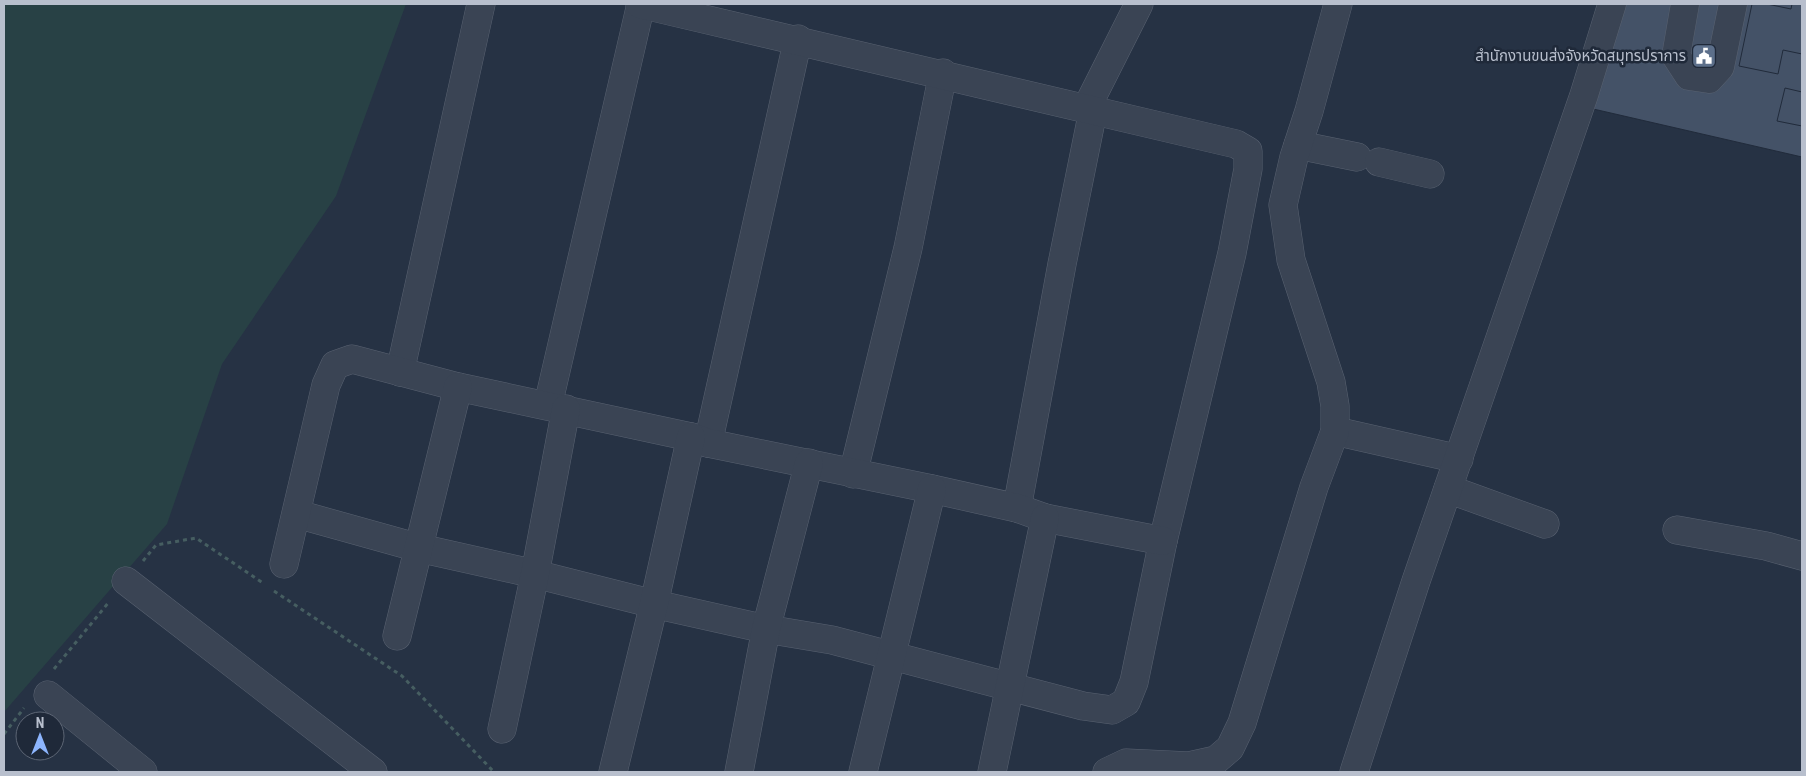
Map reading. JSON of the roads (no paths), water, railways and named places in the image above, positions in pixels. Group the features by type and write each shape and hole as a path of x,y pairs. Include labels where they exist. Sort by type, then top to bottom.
{"street":[{"path":"400,372 481,4"},
{"path":"297,514 418,548 535,574 654,604 892,654 1010,687 1112,710 1126,702 1134,682 1163,541 1232,253 1248,169 1248,151 1236,144 1089,110 943,73 640,4 557,407 535,574 502,729"},
{"path":"1017,508 1089,110 1139,4"},
{"path":"1107,772 1126,763 1189,766 1216,760 1230,748 1242,723 1314,487 1335,431 1335,406 1332,382 1291,260 1283,205 1338,4"},
{"path":"1354,772 1448,489 1584,95 1612,4"},
{"path":"1685,4 1676,56 1689,76 1710,79 1720,68 1733,4"},
{"path":"613,772 654,604 700,440 798,39"},
{"path":"853,474 908,248 943,73"},
{"path":"1298,145 1430,174"},
{"path":"284,564 326,385 335,365 352,359 458,387 557,407 853,474 932,489 1017,508 1045,518 1163,541"},
{"path":"397,636 458,387"},
{"path":"1335,431 1459,459"},
{"path":"739,772 766,629 809,463"},
{"path":"864,772 932,489"},
{"path":"1448,489 1545,524"},
{"path":"992,772 1045,518"},
{"path":"1677,530 1766,546 1802,556"},
{"path":"126,581 373,772"},
{"path":"48,695 143,772"}],"place":[{"name":"สำนักงานขนส่งจังหวัดสมุทรปราการ","path":"1704,56"}]}
